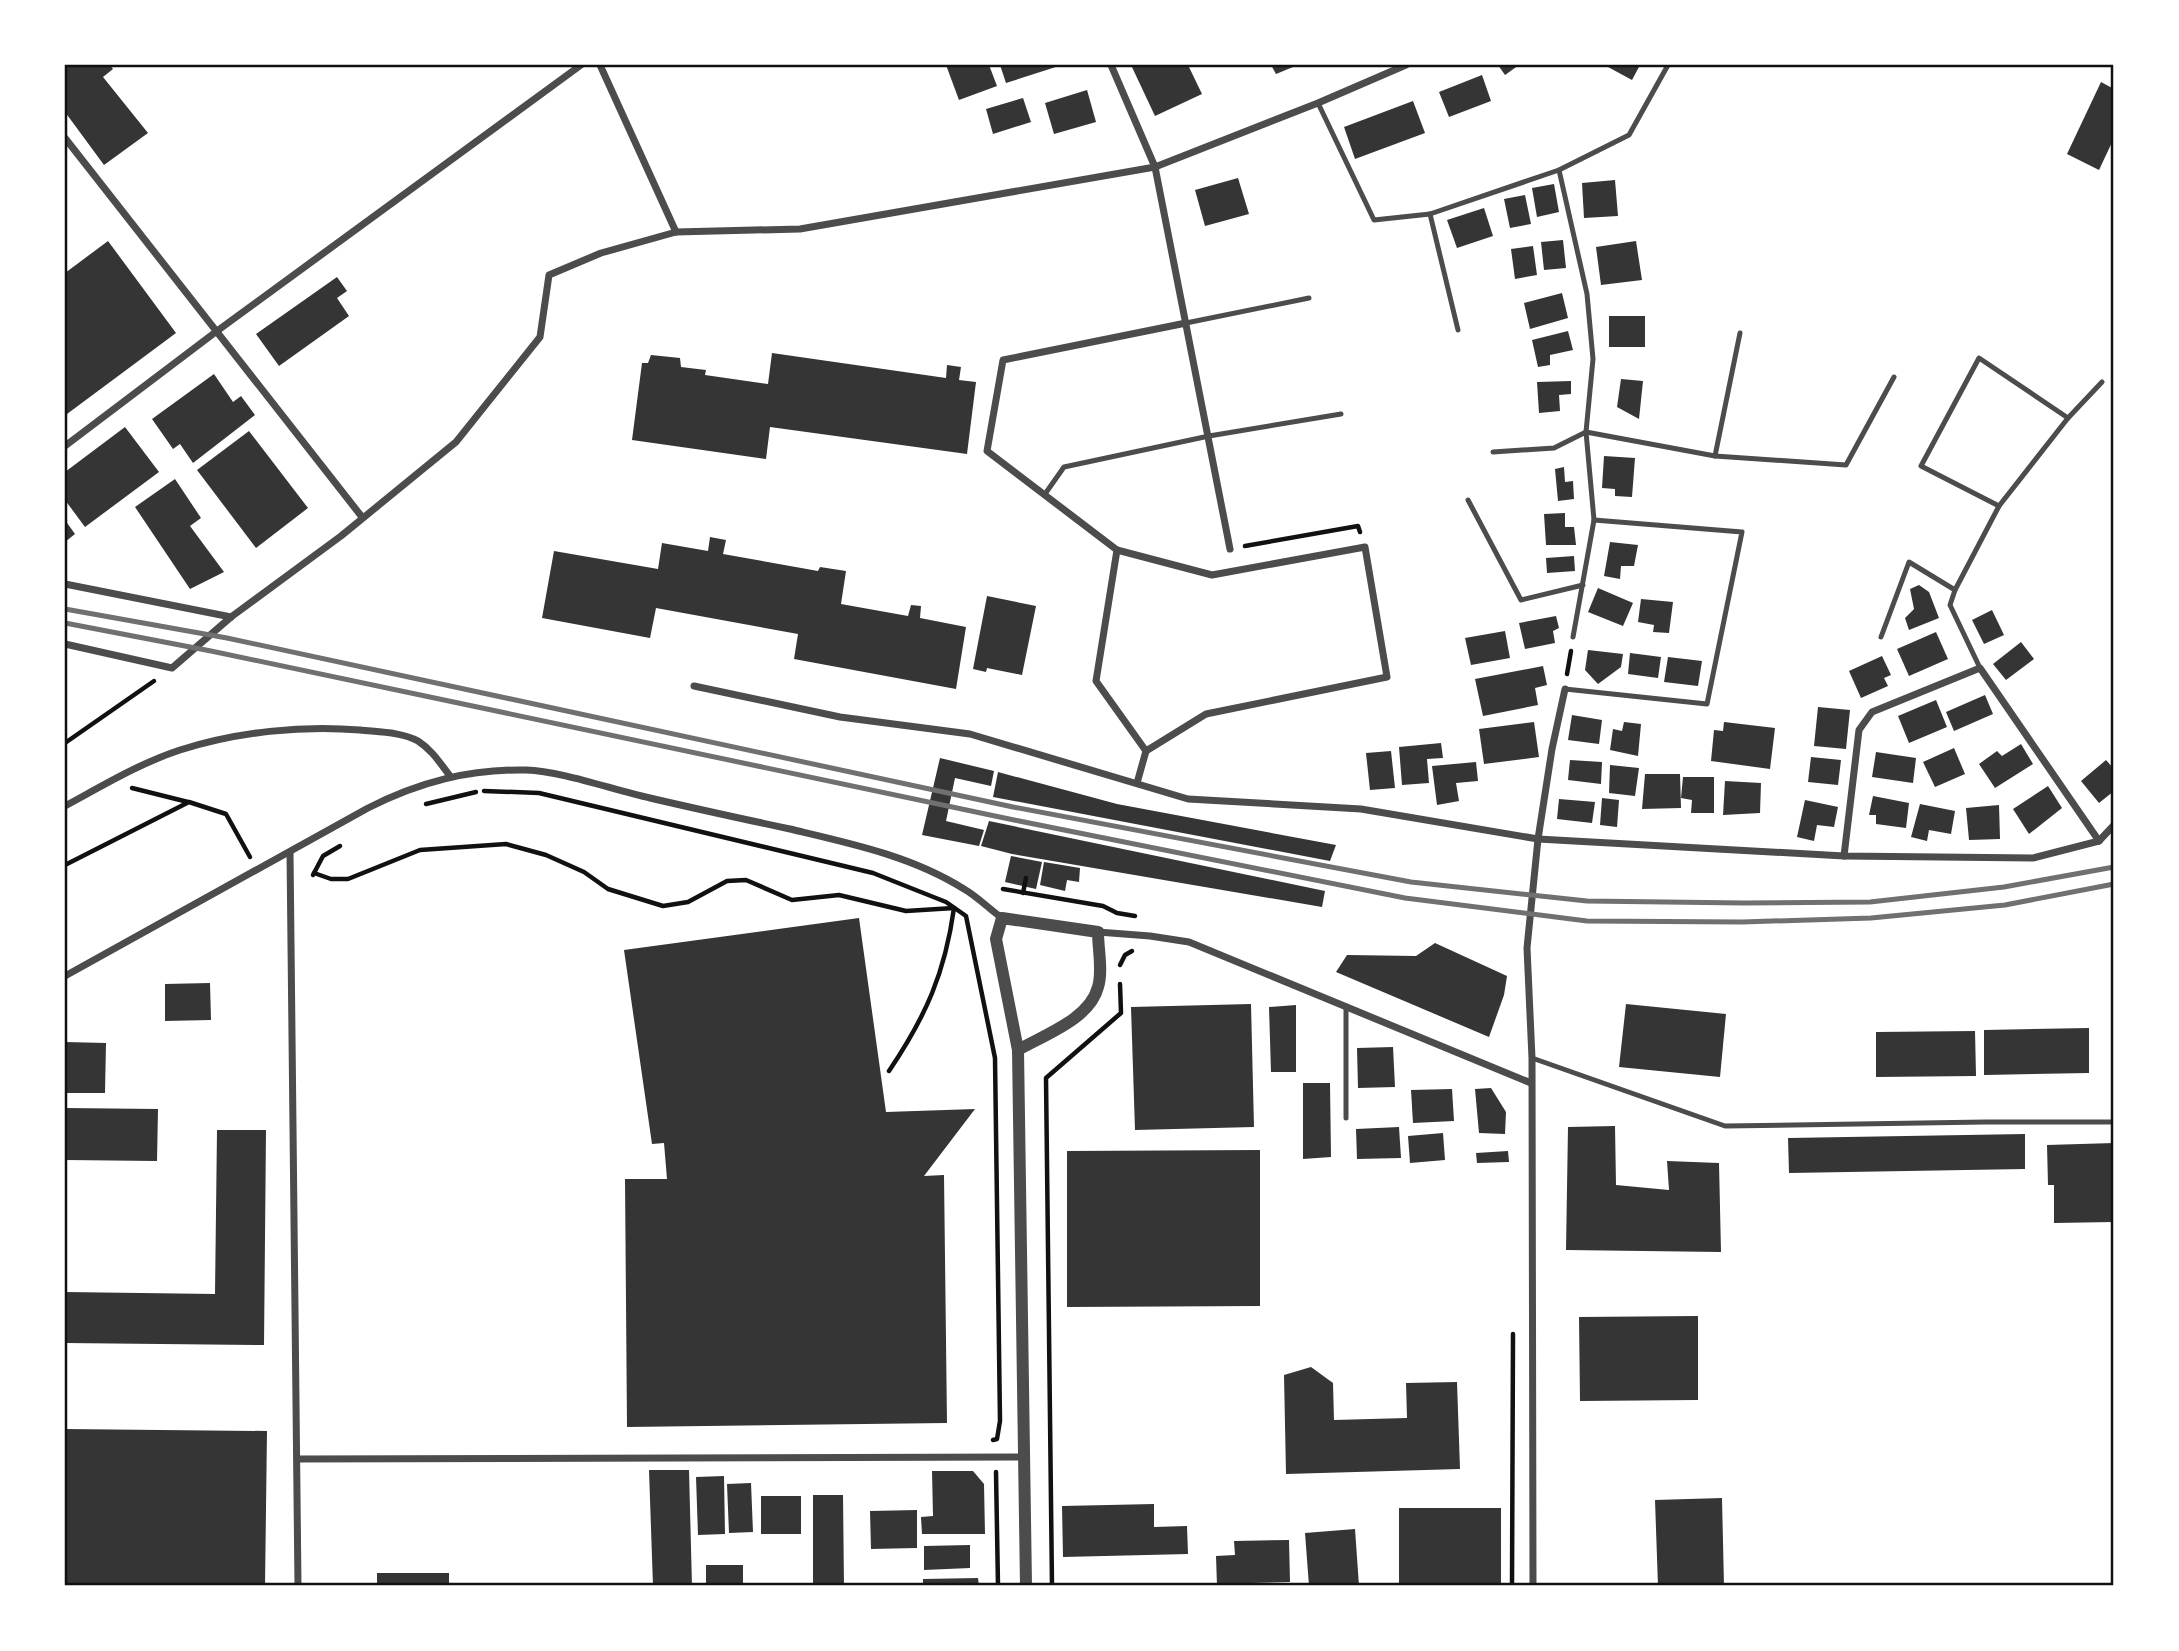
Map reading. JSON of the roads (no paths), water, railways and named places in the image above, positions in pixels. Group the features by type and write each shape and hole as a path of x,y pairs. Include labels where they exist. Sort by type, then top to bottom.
{"street":[{"path":"65,446 217,331 581,65"},
{"path":"600,65 676,232"},
{"path":"1111,65 1155,167 1230,549"},
{"path":"65,644 172,668 232,617 341,536 456,442 540,337 549,275 601,253 676,232 800,229 1155,167 1406,65"},
{"path":"65,138 362,517"},
{"path":"1138,783 1146,751 1206,714 1388,677 1365,547 1212,575 1117,550 987,451 1003,360 1186,323"},
{"path":"1117,550 1096,681 1146,751"},
{"path":"65,584 232,617"},
{"path":"1844,856 1859,730 1872,712 1980,668 2099,841"},
{"path":"694,686 840,717 970,734 1188,799 1361,809 1538,839 1844,856 2033,858 2099,841 2114,825"},
{"path":"1533,1586 1532,1058 1527,948 1538,839 1565,688"},
{"path":"65,806 150,762 181,750 267,732 344,729 388,733 415,739 430,750 450,776"},
{"path":"65,976 389,797 450,776 502,770 550,773 865,846 967,890 1002,918 1189,942 1531,1083"},
{"path":"290,852 298,1586"},
{"path":"1002,918 996,939 1018,1050 1026,1586"},
{"path":"1018,1050 1079,1016 1090,1006 1099,986 1098,932"},
{"path":"297,1459 1024,1457"}],"lane":[{"path":"1318,103 1374,220 1430,214 1559,170 1629,135 1668,65"},
{"path":"1559,170 1588,307 1593,359 1586,432 1594,520 1573,637"},
{"path":"1430,214 1458,330"},
{"path":"1186,323 1309,298"},
{"path":"1715,456 1740,333"},
{"path":"1999,506 1921,466 1979,358 2068,418"},
{"path":"1493,452 1554,448 1586,432 1715,456 1846,465 1894,377"},
{"path":"1980,668 1950,605 1955,590 1999,506 2068,418 2102,382"},
{"path":"1045,494 1064,467 1209,436 1341,414"},
{"path":"1468,500 1521,600 1583,586"},
{"path":"1565,688 1707,704 1742,532 1594,520"},
{"path":"1881,637 1909,562 1955,590"},
{"path":"1346,1006 1346,1118"},
{"path":"1532,1058 1725,1126 2114,1122"}],"railway":[{"path":"65,609 227,638 1013,807 1411,882 1587,901 1870,902 2004,887 2114,867"},
{"path":"65,623 211,651 1014,820 1405,898 1587,921 1742,922 1871,918 2005,905 2114,884"}]}
